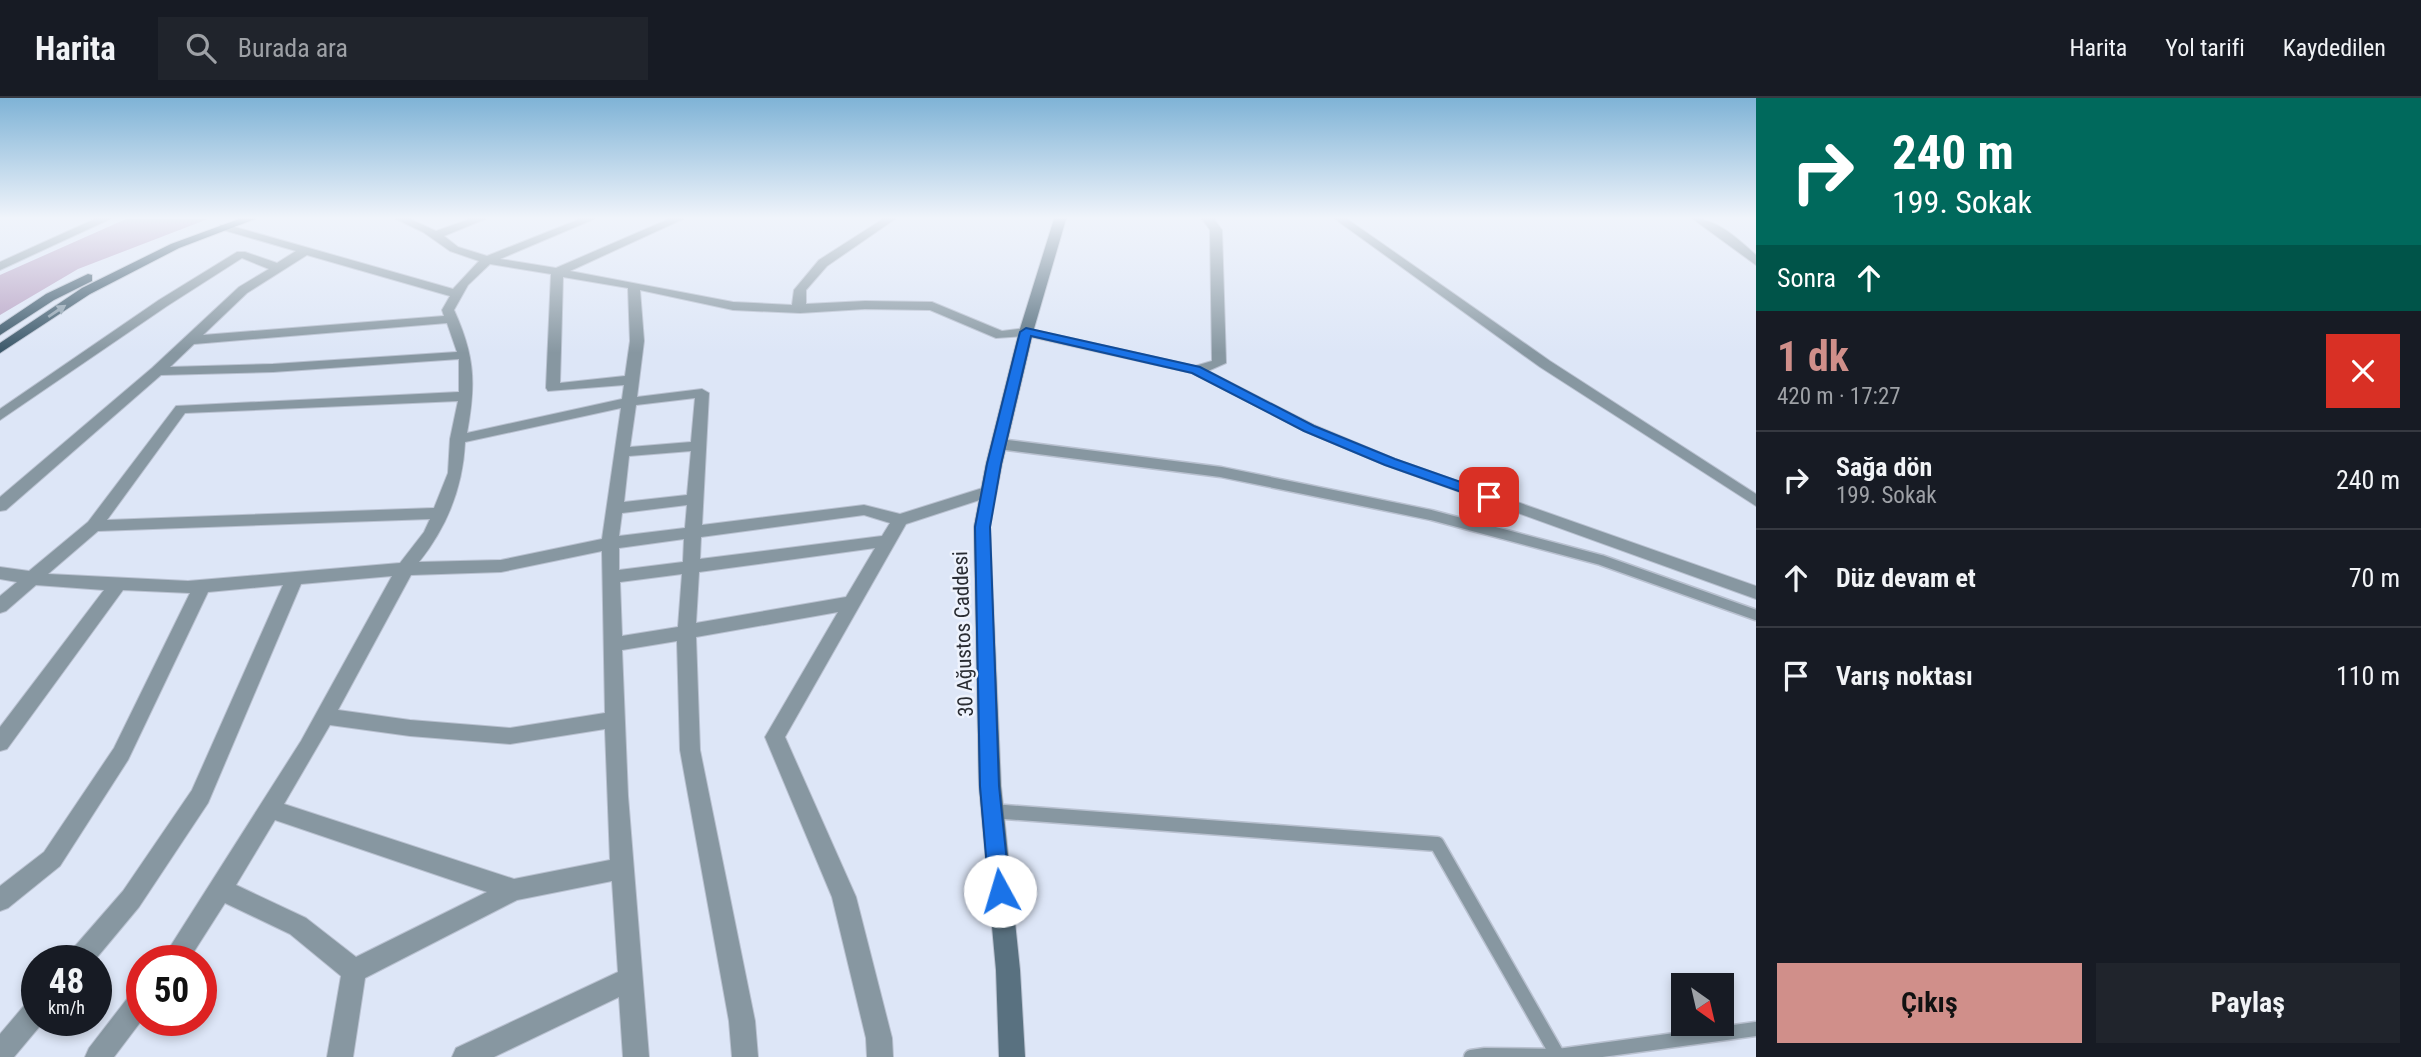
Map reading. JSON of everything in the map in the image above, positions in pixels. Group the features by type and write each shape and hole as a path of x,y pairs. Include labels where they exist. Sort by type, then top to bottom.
{"main road":[{"path":"0,331 50,297 116,264"},
{"path":"0,349 86,291 140,264"},
{"name":"30 Ağustos Caddesi","path":"1012,1057 1008,970 992,811 982,527 1026,332 1047,264"}],"street":[{"path":"0,416 163,303 225,264"},
{"path":"267,264 278,268"},
{"path":"0,506 157,371 243,290 284,264"},
{"path":"349,264 457,294"},
{"path":"183,945 270,809 325,716 405,569 432,534 456,473 458,439 467,396 469,370 448,310 463,283 482,264"},
{"path":"508,264 634,285 733,306 800,309 932,306 1001,335 1026,332 1196,370 1309,428 1390,462 1756,593"},
{"path":"557,272 576,264"},
{"path":"800,309 800,290 822,264"},
{"path":"1196,370 1219,363 1217,264"},
{"path":"1399,264 1639,427 1756,501"},
{"path":"557,272 554,388 632,380"},
{"path":"634,285 637,341 610,543 615,719 636,1057"},
{"path":"190,340 452,319"},
{"path":"157,371 273,368 465,355"},
{"path":"458,439 629,402 702,393 687,633 690,750 742,1021 745,1057"},
{"path":"0,606 94,526 181,409 467,396"},
{"path":"622,452 698,446"},
{"path":"0,573 31,578 118,584 202,586 405,569 501,566 610,543 864,510 900,520 989,491"},
{"path":"615,508 695,499"},
{"path":"94,526 440,513"},
{"path":"880,1057 879,1038 844,897 775,737 900,520"},
{"path":"611,578 888,541"},
{"path":"92,945 131,899 200,796 295,578"},
{"path":"0,743 118,584"},
{"path":"0,900 52,859 121,754 202,586"},
{"path":"613,645 852,603"},
{"path":"325,716 410,728 510,736 615,719"},
{"path":"270,809 514,890"},
{"path":"355,971 514,890 623,868"},
{"path":"220,889 298,926 355,971"},
{"path":"340,1057 355,971"},
{"path":"465,1057 630,979"},
{"path":"98,1057 126,1021"},
{"path":"0,1054 21,1029"}],"lane":[{"path":"999,444 1221,472 1431,515 1601,560 1756,615"},
{"path":"992,811 1437,844 1558,1056"},
{"path":"1481,1056 1558,1056 1756,1030"}],"shaded area":[{"path":"25,264 92,264 0,315 0,275"}],"route":[{"path":"1000,891 989,786 982,527 994,464 1026,332 1196,370 1309,428 1390,462 1489,497"}]}
